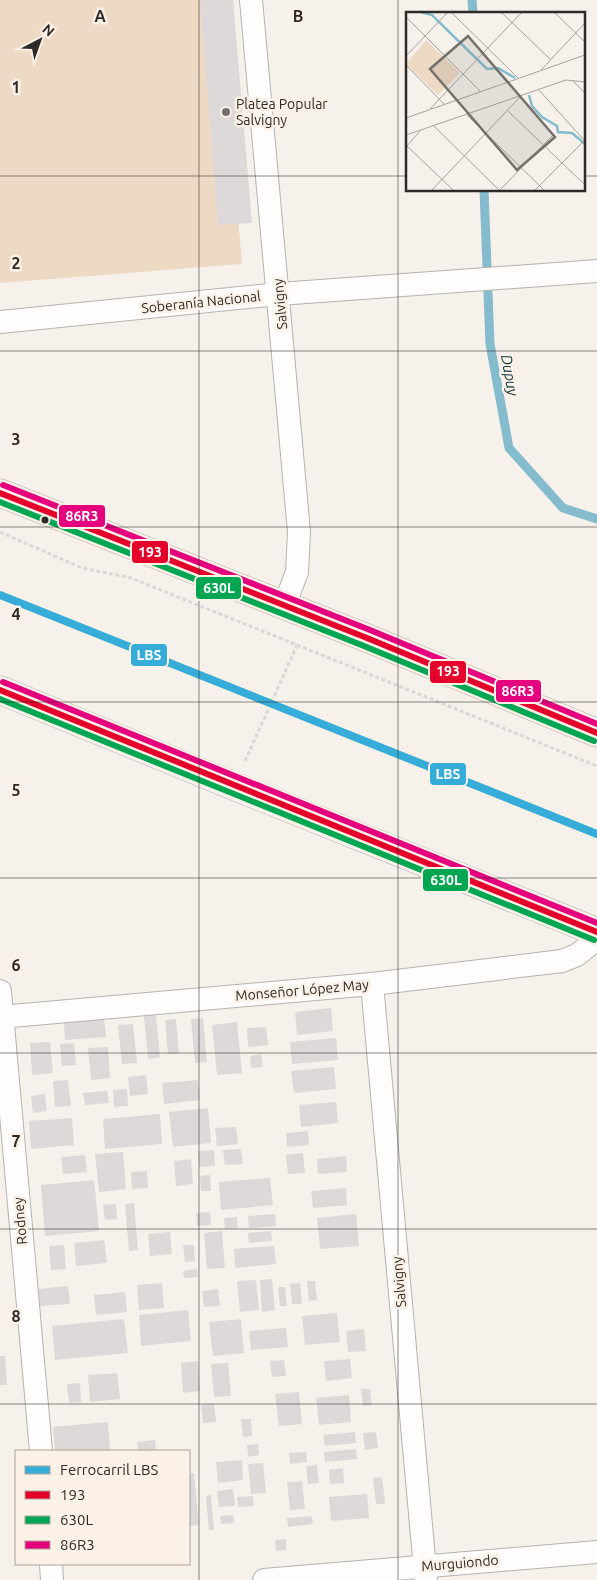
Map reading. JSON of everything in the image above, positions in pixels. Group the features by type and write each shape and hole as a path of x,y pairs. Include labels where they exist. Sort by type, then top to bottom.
{"main road":[{"path":"0,493 597,732"},
{"path":"0,690 597,932"}],"street":[{"name":"Salvigny","path":"252,0 299,532 296,572 284,606"},
{"name":"Soberanía Nacional","path":"0,322 279,294 597,271"},
{"name":"Monseñor López May","path":"1,1017 372,984 562,962 577,955 597,939"},
{"name":"Salvigny","path":"372,984 425,1573"},
{"name":"Rodney","path":"0,991 41,1450"},
{"name":"Murguiondo","path":"264,1580 425,1573 597,1552"},
{"path":"51,1565 52,1580"}],"path":[{"path":"0,532 82,568 131,578 597,766"},
{"path":"234,786 310,616"}],"shaded area":[{"path":"0,0 219,0 242,264 0,283"}],"building":[{"name":"Platea Popular Salvigny","path":"200,0 233,0 252,223 218,225"},
{"path":"331,1008 333,1031 297,1035 295,1012"},
{"path":"156,1015 160,1057 148,1059 144,1016"},
{"path":"104,1018 106,1037 65,1040 64,1022"},
{"path":"203,1018 207,1062 195,1063 191,1019"},
{"path":"176,1019 179,1053 168,1054 165,1020"},
{"path":"237,1022 242,1073 217,1075 212,1025"},
{"path":"133,1024 137,1063 122,1064 118,1025"},
{"path":"266,1027 268,1045 248,1047 247,1028"},
{"path":"336,1038 338,1060 292,1064 290,1042"},
{"path":"50,1042 53,1073 32,1075 30,1043"},
{"path":"74,1043 76,1065 62,1066 60,1044"},
{"path":"108,1047 110,1078 91,1080 88,1048"},
{"path":"261,1054 263,1067 251,1068 250,1056"},
{"path":"334,1067 336,1089 294,1093 291,1071"},
{"path":"146,1075 148,1094 130,1096 128,1077"},
{"path":"68,1080 71,1106 55,1107 53,1081"},
{"path":"198,1080 200,1100 164,1104 162,1083"},
{"path":"127,1089 128,1106 114,1107 113,1090"},
{"path":"107,1091 109,1103 85,1105 83,1093"},
{"path":"45,1094 47,1111 33,1113 31,1096"},
{"path":"336,1102 338,1123 301,1127 299,1105"},
{"path":"208,1108 211,1143 173,1147 169,1112"},
{"path":"160,1114 162,1144 105,1149 103,1119"},
{"path":"72,1118 74,1145 31,1149 29,1121"},
{"path":"236,1127 238,1144 217,1146 215,1128"},
{"path":"308,1131 309,1145 287,1147 286,1133"},
{"path":"241,1149 243,1164 225,1165 223,1150"},
{"path":"214,1150 215,1166 199,1167 198,1151"},
{"path":"123,1152 126,1189 99,1192 95,1154"},
{"path":"303,1153 305,1173 288,1174 286,1155"},
{"path":"85,1155 87,1172 63,1174 61,1157"},
{"path":"346,1156 347,1172 318,1174 317,1159"},
{"path":"191,1159 193,1184 176,1186 174,1161"},
{"path":"147,1171 148,1188 132,1189 131,1172"},
{"path":"210,1175 211,1191 201,1191 200,1176"},
{"path":"270,1178 273,1205 221,1210 219,1182"},
{"path":"94,1180 99,1231 45,1236 41,1185"},
{"path":"346,1188 347,1205 313,1208 311,1191"},
{"path":"134,1203 138,1250 129,1251 125,1204"},
{"path":"116,1204 117,1219 105,1220 103,1205"},
{"path":"210,1212 211,1225 197,1226 196,1213"},
{"path":"275,1214 276,1226 249,1228 248,1216"},
{"path":"356,1214 359,1246 320,1249 317,1218"},
{"path":"237,1217 238,1228 225,1229 224,1218"},
{"path":"222,1231 225,1268 207,1269 204,1233"},
{"path":"271,1231 272,1241 249,1243 248,1233"},
{"path":"170,1232 172,1254 150,1256 148,1234"},
{"path":"104,1240 107,1263 76,1266 74,1243"},
{"path":"64,1245 66,1269 51,1270 49,1246"},
{"path":"183,1245 194,1245 195,1261 185,1262"},
{"path":"274,1246 276,1264 235,1268 234,1249"},
{"path":"197,1269 198,1277 184,1278 183,1271"},
{"path":"272,1279 275,1310 262,1312 260,1280"},
{"path":"256,1280 259,1310 240,1312 237,1281"},
{"path":"307,1281 315,1281 317,1300 309,1301"},
{"path":"162,1283 164,1308 139,1310 137,1285"},
{"path":"300,1283 302,1304 292,1304 290,1284"},
{"path":"68,1286 70,1304 40,1306 38,1289"},
{"path":"278,1287 285,1287 287,1306 280,1306"},
{"path":"218,1289 220,1306 204,1307 202,1291"},
{"path":"125,1292 127,1312 96,1315 94,1295"},
{"path":"188,1310 191,1341 141,1346 139,1315"},
{"path":"337,1313 340,1342 305,1345 302,1316"},
{"path":"124,1319 128,1353 55,1360 52,1326"},
{"path":"241,1319 244,1353 213,1356 209,1322"},
{"path":"286,1328 288,1347 251,1350 249,1331"},
{"path":"364,1329 366,1351 348,1352 346,1331"},
{"path":"0,1356 5,1356 7,1385 0,1385"},
{"path":"350,1359 352,1378 326,1381 324,1361"},
{"path":"284,1360 286,1376 272,1377 270,1361"},
{"path":"198,1361 200,1391 183,1393 181,1363"},
{"path":"228,1363 231,1396 214,1397 211,1364"},
{"path":"117,1373 120,1399 90,1402 88,1375"},
{"path":"80,1383 81,1402 69,1403 67,1384"},
{"path":"361,1389 370,1389 372,1405 363,1406"},
{"path":"299,1392 302,1424 279,1426 275,1394"},
{"path":"349,1395 351,1422 319,1425 316,1398"},
{"path":"214,1403 216,1422 203,1423 201,1405"},
{"path":"241,1419 251,1419 252,1436 243,1437"},
{"path":"108,1422 110,1450 55,1450 53,1427"},
{"path":"355,1432 356,1443 325,1446 323,1435"},
{"path":"376,1432 378,1448 365,1450 363,1433"},
{"path":"155,1440 156,1450 138,1450 137,1442"},
{"path":"258,1444 259,1455 248,1457 247,1445"},
{"path":"356,1449 357,1459 325,1462 324,1452"},
{"path":"306,1452 307,1462 290,1464 289,1453"},
{"path":"242,1460 243,1480 218,1483 216,1462"},
{"path":"263,1463 266,1493 251,1494 248,1464"},
{"path":"317,1465 319,1483 308,1484 306,1466"},
{"path":"343,1468 344,1483 330,1484 329,1470"},
{"path":"190,1473 194,1473 199,1525 190,1526"},
{"path":"382,1477 385,1504 376,1504 373,1478"},
{"path":"302,1481 305,1509 290,1510 287,1482"},
{"path":"233,1489 235,1506 219,1507 217,1491"},
{"path":"367,1494 369,1518 331,1521 329,1497"},
{"path":"211,1495 214,1530 209,1530 206,1496"},
{"path":"253,1496 254,1506 238,1507 237,1497"},
{"path":"233,1515 234,1523 221,1524 220,1516"},
{"path":"312,1516 313,1524 288,1527 287,1518"},
{"path":"286,1539 286,1550 276,1551 275,1540"}],"waterway":[{"name":"Dupuy","path":"472,0 473,12"},
{"name":"Dupuy","path":"484,191 490,344 509,448 563,508 597,519"}],"rail line":[{"name":"LBS","path":"0,595 597,834"}],"transit line":[{"name":"86R3","path":"3,485 370,630 597,724"},
{"name":"193","path":"0,493 367,638 597,733"},
{"name":"630L","path":"0,502 364,646 594,741"},
{"name":"86R3","path":"3,682 597,923"},
{"name":"193","path":"0,690 597,932"},
{"name":"630L","path":"0,699 594,940"}],"place":[{"name":"Platea Popular Salvigny","path":"226,112"}]}
